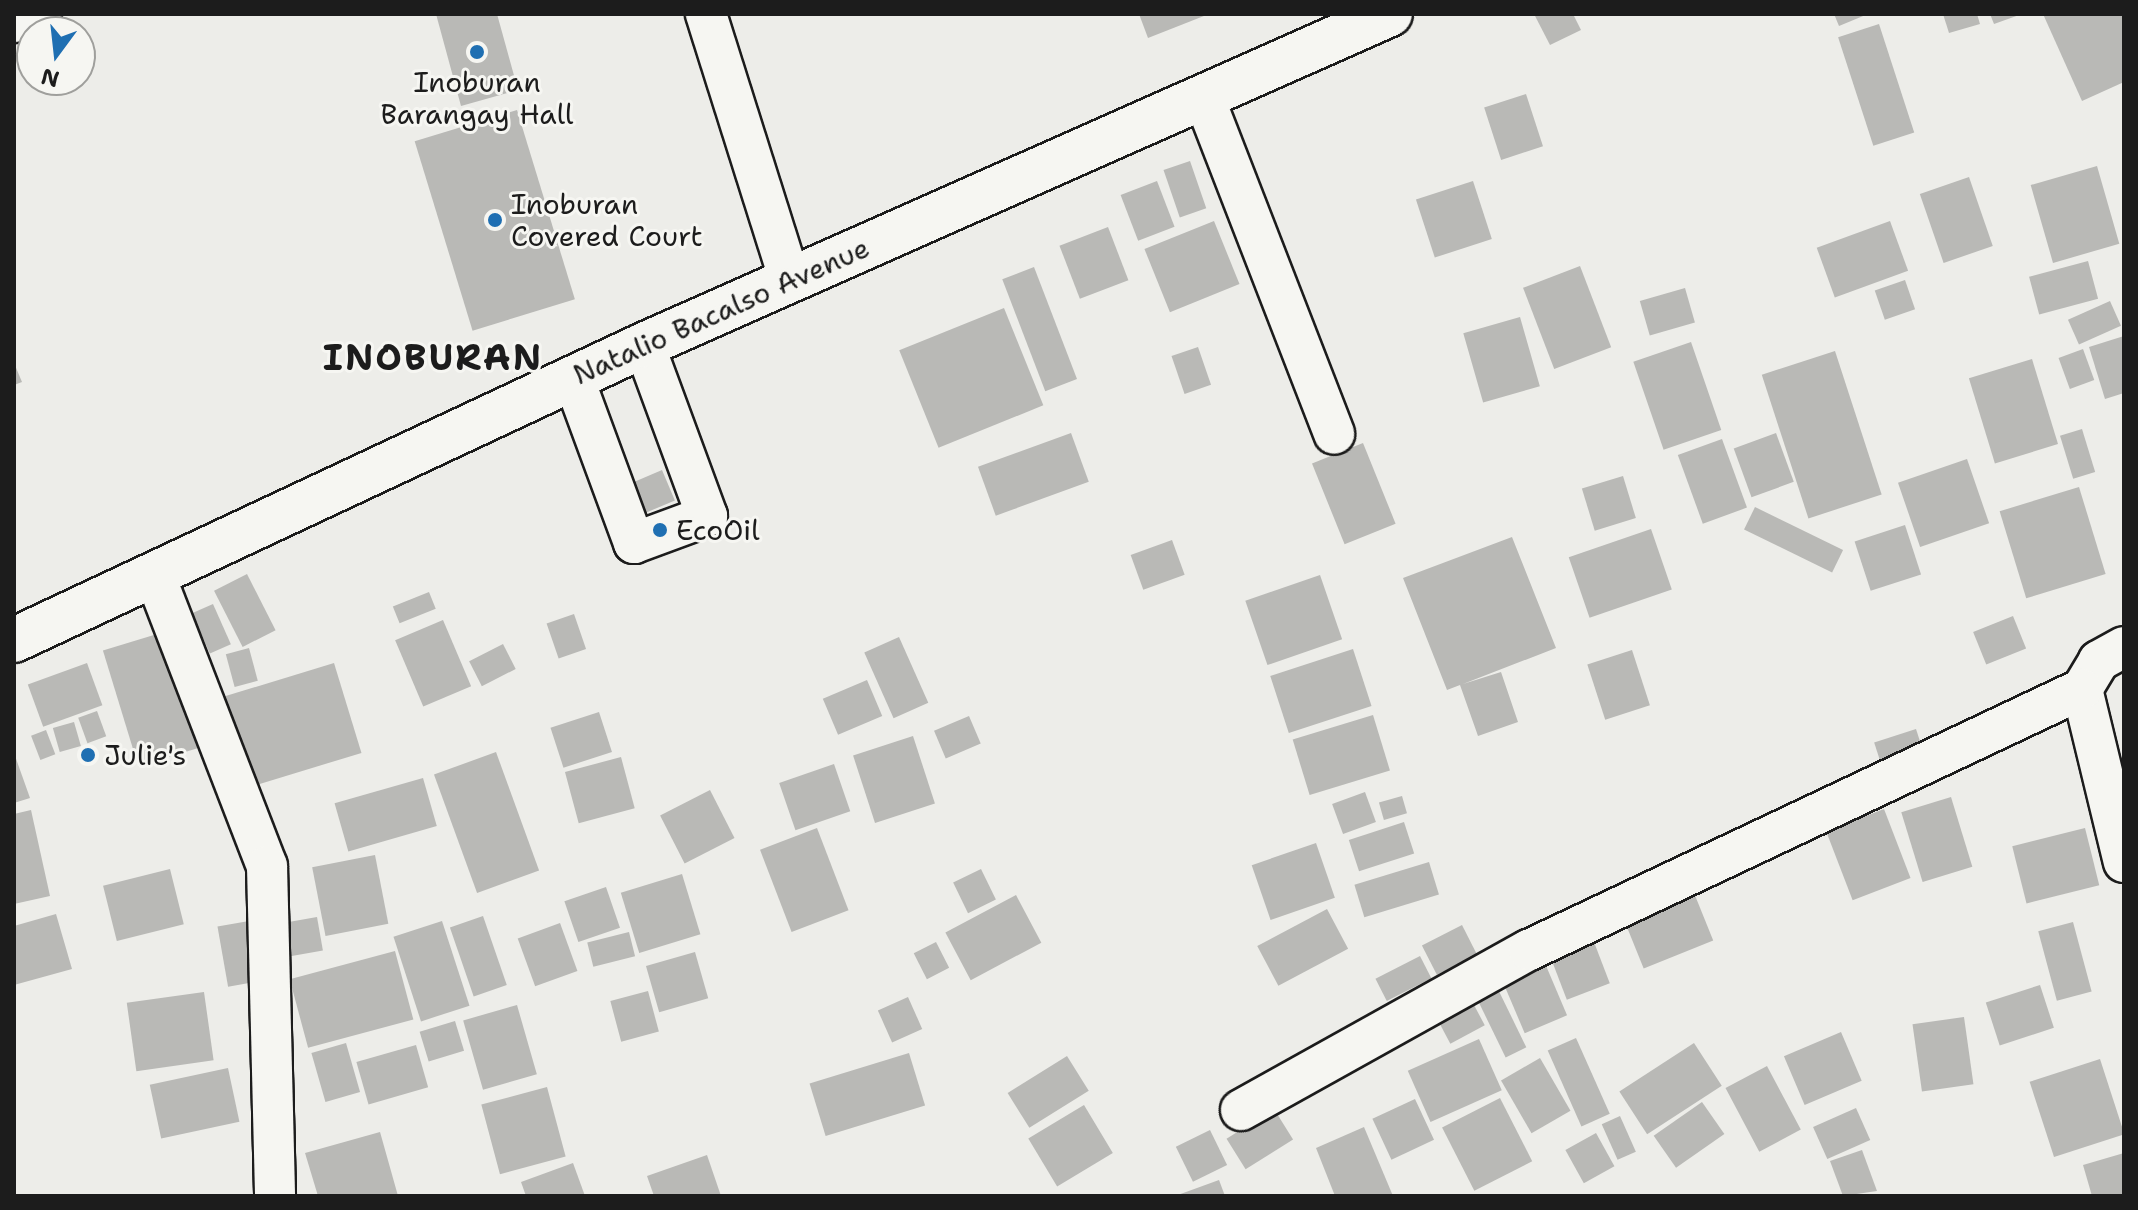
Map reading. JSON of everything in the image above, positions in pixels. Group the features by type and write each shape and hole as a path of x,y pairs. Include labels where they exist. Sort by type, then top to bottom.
{"highway":[{"name":"Natalio Bacalso Avenue","path":"14,640 573,377 1390,14"}],"street":[{"path":"14,22 41,14"},
{"path":"706,14 790,280"},
{"path":"1204,98 1334,434"},
{"path":"573,377 634,543 707,516 644,345"},
{"path":"155,576 267,866 275,1196"},
{"path":"1241,1110 1529,950 2082,689 2099,661 2124,647"},
{"path":"2082,689 2124,862"}],"building":[{"name":"Inoburan Barangay Hall","path":"436,14 497,14 518,90 461,106"},
{"path":"1139,14 1209,14 1148,38"},
{"path":"1534,14 1573,14 1581,30 1550,45"},
{"path":"1834,14 1868,14 1839,26"},
{"path":"1943,14 1977,14 1980,24 1949,33"},
{"path":"1990,14 2022,14 1994,24"},
{"path":"2043,14 2124,14 2124,82 2082,101"},
{"path":"1879,24 1914,132 1873,146 1838,37"},
{"path":"1526,94 1543,146 1501,160 1484,108"},
{"name":"Inoburan Covered Court","path":"517,110 575,299 473,331 415,141"},
{"path":"1190,161 1206,208 1180,217 1164,170"},
{"path":"2097,166 2119,244 2053,263 2031,185"},
{"path":"1969,177 1993,246 1944,263 1920,194"},
{"path":"1157,181 1175,227 1138,241 1121,195"},
{"path":"1473,181 1492,239 1435,258 1416,200"},
{"path":"1214,221 1239,284 1170,312 1144,249"},
{"path":"1890,221 1908,271 1835,297 1817,248"},
{"path":"1108,227 1128,280 1080,299 1059,246"},
{"path":"2088,261 2098,299 2039,314 2029,277"},
{"path":"1580,266 1611,347 1554,369 1523,288"},
{"path":"1034,267 1077,379 1045,391 1002,279"},
{"path":"1905,280 1915,309 1885,320 1875,290"},
{"path":"1685,288 1695,323 1650,336 1640,301"},
{"path":"2110,301 2121,326 2079,344 2068,320"},
{"path":"1004,308 1043,405 939,448 899,350"},
{"path":"1520,317 1540,386 1483,402 1463,333"},
{"path":"2124,336 2124,393 2105,399 2089,347"},
{"path":"1691,342 1721,430 1664,450 1633,362"},
{"path":"1198,347 1211,385 1185,394 1172,356"},
{"path":"2083,349 2094,380 2070,389 2059,358"},
{"path":"1835,351 1882,495 1808,518 1762,375"},
{"path":"2032,359 2058,444 1995,463 1969,378"},
{"path":"14,363 22,382 14,385"},
{"path":"2082,429 2095,472 2073,479 2060,436"},
{"path":"1071,433 1089,482 996,516 978,467"},
{"path":"1776,433 1794,482 1751,497 1734,448"},
{"path":"1722,439 1747,508 1703,524 1678,455"},
{"path":"1363,443 1396,524 1345,544 1312,464"},
{"path":"1967,459 1989,523 1920,547 1898,483"},
{"path":"662,470 675,500 638,516 625,486"},
{"path":"1623,476 1636,518 1595,531 1582,489"},
{"path":"2079,487 2106,574 2026,598 2000,511"},
{"path":"1755,507 1843,550 1832,572 1744,529"},
{"path":"1905,525 1921,574 1871,591 1855,541"},
{"path":"1651,529 1672,590 1590,618 1569,557"},
{"path":"1512,537 1556,648 1463,684 1501,672 1518,722 1478,736 1460,685 1447,690 1403,578"},
{"path":"1172,540 1185,575 1143,590 1131,555"},
{"path":"247,574 276,630 243,647 214,591"},
{"path":"1320,575 1342,639 1267,665 1245,601"},
{"path":"429,592 436,609 400,623 393,607"},
{"path":"213,604 231,644 210,654 192,613"},
{"path":"574,614 586,649 559,658 547,623"},
{"path":"2013,616 2026,648 1986,665 1973,632"},
{"path":"443,620 471,686 423,707 395,640"},
{"path":"167,631 202,747 138,766 103,651"},
{"path":"899,637 928,703 894,718 864,652"},
{"path":"503,644 516,669 482,686 469,661"},
{"path":"249,648 258,681 235,687 226,654"},
{"path":"1353,649 1372,706 1289,733 1270,676"},
{"path":"1632,650 1650,705 1605,720 1587,665"},
{"path":"87,663 102,705 43,727 28,685"},
{"path":"334,663 361,753 252,787 224,697"},
{"path":"867,680 882,716 838,735 823,699"},
{"path":"97,711 106,736 87,743 78,718"},
{"path":"599,712 612,752 563,768 550,728"},
{"path":"1373,715 1390,770 1310,795 1293,740"},
{"path":"969,716 981,744 946,758 934,731"},
{"path":"74,722 81,746 60,752 53,728"},
{"path":"1916,729 1925,756 1883,769 1874,743"},
{"path":"46,730 55,754 40,760 31,736"},
{"path":"913,736 935,804 875,823 853,755"},
{"path":"496,752 539,870 477,893 434,775"},
{"path":"14,753 30,798 14,803"},
{"path":"621,757 635,808 579,823 565,772"},
{"path":"834,764 850,811 795,830 779,783"},
{"path":"423,778 437,826 348,851 335,803"},
{"path":"710,790 735,838 685,864 660,815"},
{"path":"1365,792 1376,822 1343,834 1332,804"},
{"path":"1402,796 1407,813 1384,820 1379,803"},
{"path":"1951,797 1972,867 1923,882 1901,812"},
{"path":"1884,809 1911,878 1853,900 1826,831"},
{"path":"31,810 50,896 14,904 14,814"},
{"path":"1404,822 1414,853 1359,871 1349,840"},
{"path":"817,828 849,910 792,932 760,850"},
{"path":"2085,828 2099,885 2027,903 2012,846"},
{"path":"1316,843 1335,898 1271,920 1252,865"},
{"path":"375,855 388,924 326,936 312,867"},
{"path":"1429,862 1439,895 1364,917 1354,885"},
{"path":"170,869 184,924 117,941 103,886"},
{"path":"981,869 996,900 968,913 953,883"},
{"path":"682,874 700,934 639,953 621,893"},
{"path":"1690,883 1713,940 1644,969 1620,911"},
{"path":"606,887 620,928 578,942 564,901"},
{"path":"1016,895 1041,943 971,980 945,933"},
{"path":"1327,909 1348,949 1278,986 1257,946"},
{"path":"56,914 72,969 14,985 14,926"},
{"path":"483,916 507,985 474,996 450,927"},
{"path":"317,917 323,950 278,958 272,925"},
{"path":"249,921 260,981 228,987 217,927"},
{"path":"442,921 470,1006 421,1021 393,937"},
{"path":"2073,922 2092,992 2057,1001 2038,931"},
{"path":"560,923 577,971 535,986 518,938"},
{"path":"1462,925 1477,954 1437,975 1422,945"},
{"path":"1589,929 1610,983 1567,1000 1546,945"},
{"path":"629,932 635,956 593,967 587,942"},
{"path":"936,942 949,968 927,979 914,953"},
{"path":"395,951 413,1020 308,1048 290,979"},
{"path":"695,952 708,998 659,1012 646,966"},
{"path":"1420,956 1431,978 1387,1001 1375,979"},
{"path":"1544,961 1567,1015 1525,1033 1502,979"},
{"path":"1493,979 1526,1047 1506,1057 1472,989"},
{"path":"2040,985 2054,1028 2000,1045 1986,1003"},
{"path":"1466,990 1485,1025 1450,1044 1432,1008"},
{"path":"648,991 659,1032 621,1042 610,1001"},
{"path":"204,992 214,1060 136,1071 127,1003"},
{"path":"908,997 922,1029 892,1042 878,1010"},
{"path":"517,1005 537,1074 483,1090 463,1020"},
{"path":"1964,1017 1973,1084 1922,1092 1913,1024"},
{"path":"455,1021 464,1051 429,1061 420,1032"},
{"path":"1841,1032 1862,1081 1805,1105 1784,1056"},
{"path":"1576,1038 1610,1114 1581,1126 1548,1051"},
{"path":"1479,1039 1502,1090 1431,1122 1408,1071"},
{"path":"346,1043 360,1092 325,1102 311,1053"},
{"path":"1694,1043 1722,1086 1647,1134 1619,1091"},
{"path":"416,1045 428,1087 369,1104 356,1062"},
{"path":"909,1053 925,1106 826,1136 810,1083"},
{"path":"1067,1056 1089,1091 1029,1128 1008,1093"},
{"path":"1540,1058 1570,1111 1532,1133 1501,1080"},
{"path":"2100,1059 2124,1134 2054,1157 2030,1082"},
{"path":"1767,1066 1801,1130 1759,1152 1726,1088"},
{"path":"228,1068 239,1122 161,1138 150,1085"},
{"path":"547,1087 566,1157 500,1174 481,1105"},
{"path":"1500,1098 1532,1161 1474,1191 1442,1128"},
{"path":"1415,1099 1434,1140 1391,1160 1372,1119"},
{"path":"1702,1102 1724,1134 1676,1168 1654,1136"},
{"path":"1084,1105 1113,1153 1057,1186 1028,1138"},
{"path":"1856,1108 1870,1140 1827,1159 1813,1127"},
{"path":"1274,1109 1293,1140 1246,1169 1227,1139"},
{"path":"1620,1116 1636,1152 1618,1160 1602,1124"},
{"path":"1364,1127 1393,1196 1335,1196 1316,1148"},
{"path":"1210,1130 1227,1165 1193,1182 1176,1147"},
{"path":"380,1132 398,1196 318,1196 305,1153"},
{"path":"1596,1133 1614,1166 1584,1183 1565,1150"},
{"path":"1862,1150 1877,1191 1843,1196 1830,1161"},
{"path":"2124,1153 2124,1196 2092,1196 2083,1165"},
{"path":"707,1155 721,1196 654,1196 647,1176"},
{"path":"573,1163 585,1196 526,1196 521,1182"},
{"path":"1219,1180 1225,1196 1175,1196"}],"place":[{"name":"Inoburan Barangay Hall","path":"477,52"},
{"name":"Inoburan Covered Court","path":"495,220"},
{"name":"EcoOil","path":"660,530"},
{"name":"Julie's","path":"88,755"}],"district":[{"name":"INOBURAN","path":"433,358"}]}
